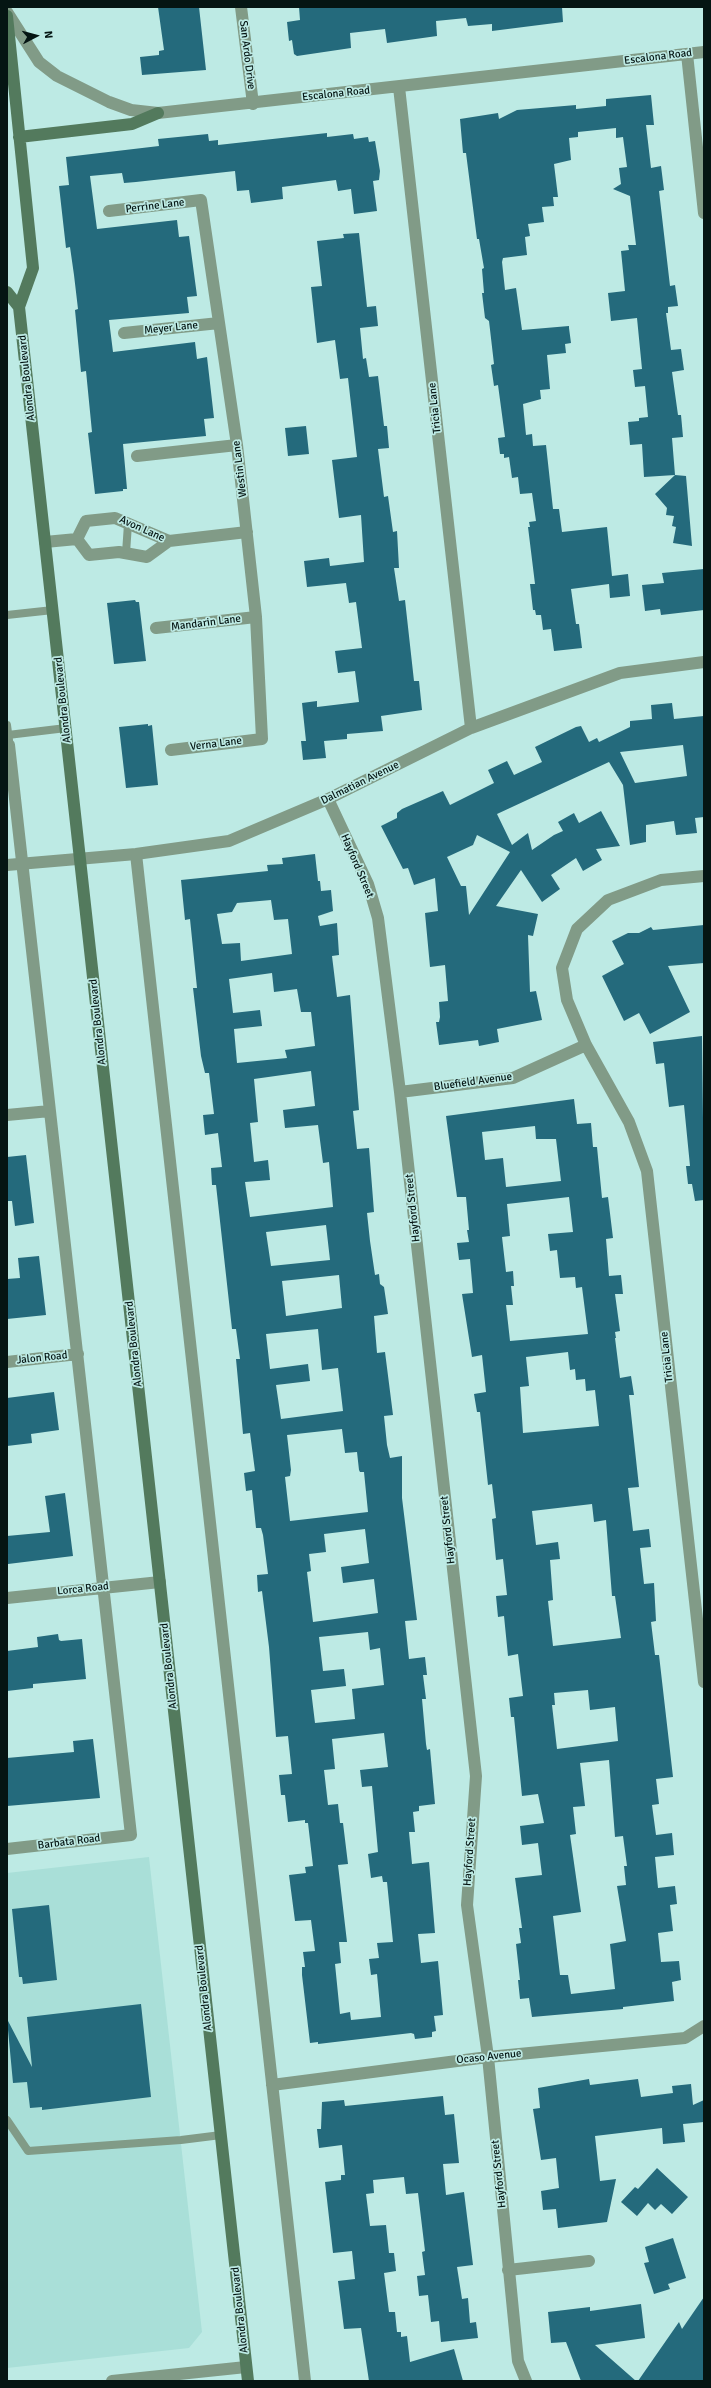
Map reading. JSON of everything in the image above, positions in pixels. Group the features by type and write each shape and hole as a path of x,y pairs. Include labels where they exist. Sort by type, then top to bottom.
{"main road":[{"path":"7,11 8,7"},
{"name":"Alondra Boulevard","path":"7,16 34,268 19,307 248,2381"},
{"path":"19,137 132,124 158,113"},
{"path":"7,292 19,307"}],"street":[{"name":"San Ardo Drive","path":"241,7 253,104"},
{"name":"Escalona Road","path":"7,11 39,62 57,76 109,102 131,110 158,113 253,104 704,52"},
{"path":"687,54 704,214"},
{"name":"Tricia Lane","path":"398,87 472,728"},
{"name":"Perrine Lane","path":"109,211 201,200"},
{"name":"Westin Lane","path":"201,200 237,445 247,532 256,617 262,739"},
{"name":"Meyer Lane","path":"124,334 219,323"},
{"path":"137,456 237,445"},
{"name":"Avon Lane","path":"169,542 115,518 86,521 77,539 89,555 119,552 147,556 169,542 247,532"},
{"path":"45,542 77,539"},
{"name":"Mandarin Lane","path":"156,628 256,617"},
{"name":"Dalmatian Avenue","path":"7,865 136,854 229,841 328,800 472,728 620,672 704,662"},
{"name":"Verna Lane","path":"171,750 262,739"},
{"path":"9,740 103,1587"},
{"name":"Hayford Street","path":"328,800 368,884 378,918 400,1092 476,1776 467,1905 488,2057 518,2361 526,2381"},
{"path":"136,854 305,2381"},
{"path":"586,1045 567,1000 562,968 577,929 608,900 661,880 704,876"},
{"name":"Tricia Lane","path":"586,1045 629,1122 646,1171 704,1682"},
{"name":"Bluefield Avenue","path":"400,1092 513,1078 586,1045"},
{"path":"7,1115 50,1111"},
{"name":"Jalon Road","path":"7,1362 78,1354"},
{"name":"Lorca Road","path":"7,1598 160,1582"},
{"name":"Barbata Road","path":"7,1849 131,1835 103,1587"},
{"name":"Ocaso Avenue","path":"272,2085 488,2057 685,2038 704,2026"},
{"path":"508,2270 589,2261"},
{"path":"112,2381 192,2377 246,2367"}],"lane":[{"path":"126,553 128,524"},
{"path":"7,615 53,610"},
{"path":"7,725 9,740 66,728"},
{"path":"7,2120 28,2151 181,2140 221,2135"}],"shaded area":[{"path":"149,1857 202,2332 189,2348 7,2368 7,1873"}],"building":[{"path":"158,7 199,7 206,70 142,75 140,57 159,55 159,51 164,50"},
{"path":"299,7 562,7 563,22 492,31 492,24 468,26 466,18 436,21 437,36 387,43 385,29 350,33 351,48 297,56 294,54 292,40 289,41 287,22 300,20"},
{"path":"651,95 654,125 646,125 651,168 661,166 664,190 659,191 670,286 675,285 678,306 668,307 668,313 666,313 671,350 681,349 684,370 672,372 678,415 681,415 683,437 672,438 675,475 644,477 642,444 630,445 628,422 639,421 639,418 648,417 645,386 635,387 633,370 642,369 637,318 611,321 608,293 625,291 621,251 629,250 628,245 636,245 630,196 613,189 621,184 619,168 627,167 623,137 616,138 616,128 578,132 578,137 569,138 571,160 554,164 558,197 553,197 554,206 542,207 544,222 528,224 530,236 525,237 527,255 503,258 502,262 505,290 516,288 522,330 569,326 571,343 565,344 566,353 547,355 550,389 540,390 541,399 523,404 526,435 532,434 533,446 546,445 553,509 559,509 562,532 607,527 612,576 628,574 630,596 610,598 609,584 571,589 576,624 579,624 582,648 554,651 551,629 543,630 541,615 536,615 535,610 533,610 530,584 535,584 528,527 530,527 529,522 536,521 532,493 520,494 518,477 512,478 509,457 504,458 504,454 500,454 498,438 505,437 498,385 494,386 491,365 494,364 489,321 485,318 482,293 484,293 482,269 484,268 479,239 477,239 466,153 463,153 460,119 498,113 499,119 517,110 576,105 576,109 606,106 606,99"},
{"path":"327,133 327,137 353,134 354,139 368,137 369,142 375,141 380,171 379,180 373,181 377,211 354,214 351,189 338,191 336,180 282,187 283,199 251,203 249,190 237,191 235,171 124,183 122,173 90,176 97,229 177,220 179,237 189,236 197,296 187,297 189,313 109,320 113,352 195,342 197,359 207,357 214,418 204,419 206,436 123,444 127,489 123,489 123,491 95,494 88,433 92,432 86,371 81,372 75,310 78,309 74,275 70,247 66,248 59,186 69,185 66,157 159,146 158,139 208,134 209,141 218,140 218,145"},
{"path":"359,233 367,307 376,306 378,326 360,328 363,359 366,358 369,377 378,376 384,426 387,426 389,448 378,449 384,497 388,496 393,532 397,531 399,568 394,568 399,601 405,600 414,681 419,681 422,710 381,716 383,731 347,734 347,739 324,741 326,758 303,760 301,741 306,741 302,703 317,701 317,707 359,702 355,671 338,673 335,651 362,648 356,602 349,603 346,583 307,587 304,561 329,558 330,566 364,562 361,515 339,518 332,460 357,457 348,378 340,379 335,340 317,343 311,287 322,286 317,241 344,238 343,234"},
{"path":"306,426 309,454 288,456 285,428"},
{"path":"675,475 686,476 692,546 673,543 676,527 672,526 674,516 666,515 667,508 655,494"},
{"path":"704,569 704,610 661,615 660,609 645,611 642,585 664,583 662,573"},
{"path":"135,600 136,602 139,602 146,661 114,664 107,603"},
{"path":"672,703 674,719 704,716 704,817 695,818 697,833 676,835 674,821 646,825 646,842 630,845 623,785 609,762 497,814 512,845 528,833 532,850 554,835 563,831 558,822 574,813 579,823 601,811 620,846 596,849 602,860 583,871 576,858 551,875 560,889 542,902 521,870 496,906 538,914 533,936 528,935 530,992 536,991 542,1020 497,1029 499,1042 479,1046 478,1040 439,1045 436,1022 439,1022 440,1017 439,1002 448,1001 445,965 430,967 425,913 438,911 435,878 414,885 408,868 403,869 381,826 397,818 397,813 402,809 443,791 450,805 494,783 488,770 507,761 514,775 542,762 535,747 576,727 581,726 589,742 597,738 599,742 630,727 630,721 652,719 651,705","holes":["683,745 687,776 635,783 620,752","477,835 510,852 469,915 466,886 461,886 447,857 473,845"]},
{"path":"148,724 148,726 152,725 158,785 126,788 119,727"},
{"path":"315,854 318,881 320,881 321,891 331,890 333,911 318,916 320,926 337,923 339,955 332,956 337,997 350,995 359,1110 353,1111 357,1149 369,1148 374,1212 367,1213 370,1241 375,1275 379,1274 380,1284 384,1287 388,1314 374,1316 377,1353 385,1352 393,1415 384,1416 390,1458 402,1456 402,1498 417,1620 405,1621 409,1659 425,1657 427,1675 423,1675 426,1699 422,1699 427,1750 430,1749 435,1804 419,1806 419,1811 413,1812 415,1832 409,1832 412,1864 429,1862 435,1933 418,1934 421,1963 438,1961 443,2015 434,2016 436,2031 432,2032 432,2037 415,2039 414,2034 411,2033 318,2044 318,2042 310,2043 302,1967 305,1967 303,1952 315,1951 311,1920 295,1921 289,1875 306,1873 305,1867 313,1866 308,1823 305,1823 305,1820 288,1822 285,1795 281,1795 279,1775 292,1774 288,1736 276,1737 269,1647 262,1591 258,1592 257,1575 268,1574 263,1535 261,1528 256,1528 252,1490 246,1491 244,1473 255,1471 250,1433 243,1434 236,1359 240,1359 236,1329 232,1329 216,1185 212,1185 211,1168 222,1167 218,1133 205,1135 203,1115 214,1114 209,1073 205,1073 201,1056 193,988 197,988 190,919 185,920 181,880 268,871 267,865 283,864 282,858","holes":["271,900 274,920 288,919 292,954 241,961 240,943 222,944 217,914 232,912 237,903","272,973 274,992 297,989 301,1012 311,1012 315,1046 285,1050 287,1058 237,1063 234,1029 262,1026 260,1010 233,1013 229,979","311,1071 315,1106 283,1110 285,1128 318,1125 323,1163 329,1162 333,1207 250,1217 245,1182 270,1180 268,1160 254,1162 250,1123 258,1122 254,1079","326,1225 330,1260 271,1266 266,1232","339,1275 342,1308 286,1316 282,1281","318,1329 322,1370 338,1368 343,1411 281,1419 276,1385 310,1381 308,1364 270,1369 266,1334","342,1429 345,1453 357,1452 359,1470 360,1472 364,1472 368,1512 290,1521 285,1477 290,1476 291,1470 287,1435","365,1529 369,1563 341,1567 343,1583 374,1579 378,1613 313,1622 307,1572 311,1571 309,1554 326,1552 324,1534","368,1632 370,1650 380,1648 384,1685 352,1689 355,1719 315,1723 311,1690 346,1686 344,1669 323,1671 319,1637","384,1733 388,1767 360,1770 362,1787 372,1786 378,1852 368,1854 371,1878 382,1876 383,1882 387,1882 393,1942 377,1943 379,1958 369,1959 371,1975 377,1974 381,2017 351,2020 350,2012 340,2014 335,1964 341,1963 339,1942 347,1942 338,1865 348,1864 343,1823 340,1823 338,1804 328,1805 324,1770 335,1769 332,1739"]},
{"path":"704,925 704,963 668,966 690,1012 650,1034 639,1013 624,1021 602,976 624,964 612,941 628,933 639,933 651,927 653,930"},
{"path":"702,1036 704,1200 695,1201 692,1184 688,1184 686,1166 690,1166 684,1105 669,1107 664,1063 656,1064 653,1042"},
{"path":"574,1099 577,1124 591,1123 593,1147 597,1147 602,1198 608,1197 613,1238 606,1239 609,1276 621,1275 623,1294 615,1294 620,1331 615,1332 615,1338 620,1378 631,1376 634,1395 629,1395 639,1487 628,1488 633,1531 649,1529 651,1547 640,1548 644,1584 654,1583 656,1621 651,1622 655,1655 659,1655 673,1777 656,1779 659,1804 652,1805 656,1835 672,1833 674,1855 655,1857 658,1888 675,1886 677,1904 670,1905 673,1931 658,1933 661,1962 679,1961 681,1980 672,1982 674,2001 623,2007 623,2009 532,2017 529,1998 520,1999 518,1980 520,1980 516,1944 521,1943 519,1928 522,1928 515,1878 542,1875 538,1843 522,1845 520,1826 544,1823 538,1794 522,1796 514,1717 511,1717 509,1698 523,1696 518,1654 508,1656 504,1616 498,1617 496,1596 507,1595 503,1559 496,1560 492,1519 496,1518 492,1484 488,1485 480,1412 477,1412 474,1394 486,1392 482,1355 472,1357 462,1294 473,1293 470,1259 459,1260 457,1243 469,1242 466,1197 457,1197 446,1116","holes":["535,1126 536,1139 556,1139 561,1181 506,1187 503,1158 485,1160 482,1132","569,1197 573,1232 548,1234 550,1251 557,1250 560,1278 575,1277 576,1288 582,1287 588,1334 510,1341 506,1305 513,1305 511,1286 514,1286 513,1271 506,1272 502,1237 510,1236 507,1204","568,1352 570,1370 575,1369 576,1380 585,1379 586,1391 595,1390 599,1426 523,1433 520,1387 529,1386 526,1357","592,1504 594,1522 606,1520 612,1596 615,1596 621,1638 553,1646 548,1601 553,1600 550,1560 560,1559 558,1542 536,1545 532,1511","588,1690 590,1710 615,1707 618,1741 557,1749 552,1705 555,1705 554,1693","609,1760 615,1837 623,1836 627,1866 624,1866 626,1885 617,1886 626,1941 610,1944 615,1989 571,1994 568,1975 560,1975 553,1916 581,1912 570,1835 576,1834 573,1807 585,1806 580,1763"]},
{"path":"26,1155 34,1223 15,1226 12,1201 7,1201 7,1157"},
{"path":"39,1256 46,1315 7,1319 7,1279 20,1278 18,1258"},
{"path":"54,1392 59,1430 31,1434 32,1443 7,1446 7,1398"},
{"path":"65,1493 73,1556 8,1564 7,1536 50,1532 45,1496"},
{"path":"58,1634 59,1640 61,1641 82,1639 86,1679 33,1684 33,1688 7,1691 7,1651 38,1647 37,1637"},
{"path":"93,1739 100,1798 7,1806 7,1758 74,1752 73,1741"},
{"path":"49,1905 57,1980 23,1984 22,1977 19,1977 12,1909"},
{"path":"141,2004 151,2097 42,2110 42,2107 30,2108 27,2082 13,2083 7,2019 32,2067 27,2017"},
{"path":"589,2079 590,2085 638,2079 641,2097 673,2093 672,2086 691,2084 693,2105 704,2100 704,2122 683,2124 685,2142 663,2144 662,2128 595,2136 600,2181 616,2179 607,2222 558,2228 556,2209 543,2210 541,2191 559,2188 556,2158 541,2160 533,2109 540,2108 538,2088"},
{"path":"443,2096 445,2115 454,2114 459,2163 443,2164 446,2195 464,2192 473,2265 457,2267 462,2299 468,2298 470,2323 476,2322 478,2338 441,2342 439,2321 431,2322 428,2295 419,2296 417,2276 425,2275 422,2252 425,2251 418,2193 406,2194 404,2177 373,2180 374,2193 366,2194 370,2226 386,2225 389,2253 394,2253 396,2271 384,2273 389,2312 395,2312 397,2332 401,2332 401,2337 407,2336 410,2362 454,2349 463,2381 369,2381 361,2328 344,2329 338,2281 355,2279 352,2251 333,2253 325,2182 341,2180 341,2175 345,2175 342,2145 319,2148 317,2129 321,2129 322,2102 344,2100 345,2106"},
{"path":"657,2168 688,2197 672,2214 661,2204 655,2210 648,2203 637,2216 621,2202 635,2187 638,2189"},
{"path":"673,2238 686,2278 668,2284 670,2289 654,2294 644,2263 649,2262 645,2247"},
{"path":"704,2297 704,2381 638,2381 679,2322 682,2329"},
{"path":"641,2304 645,2338 595,2345 636,2381 581,2381 566,2342 551,2343 548,2312 590,2307 590,2311"}]}
